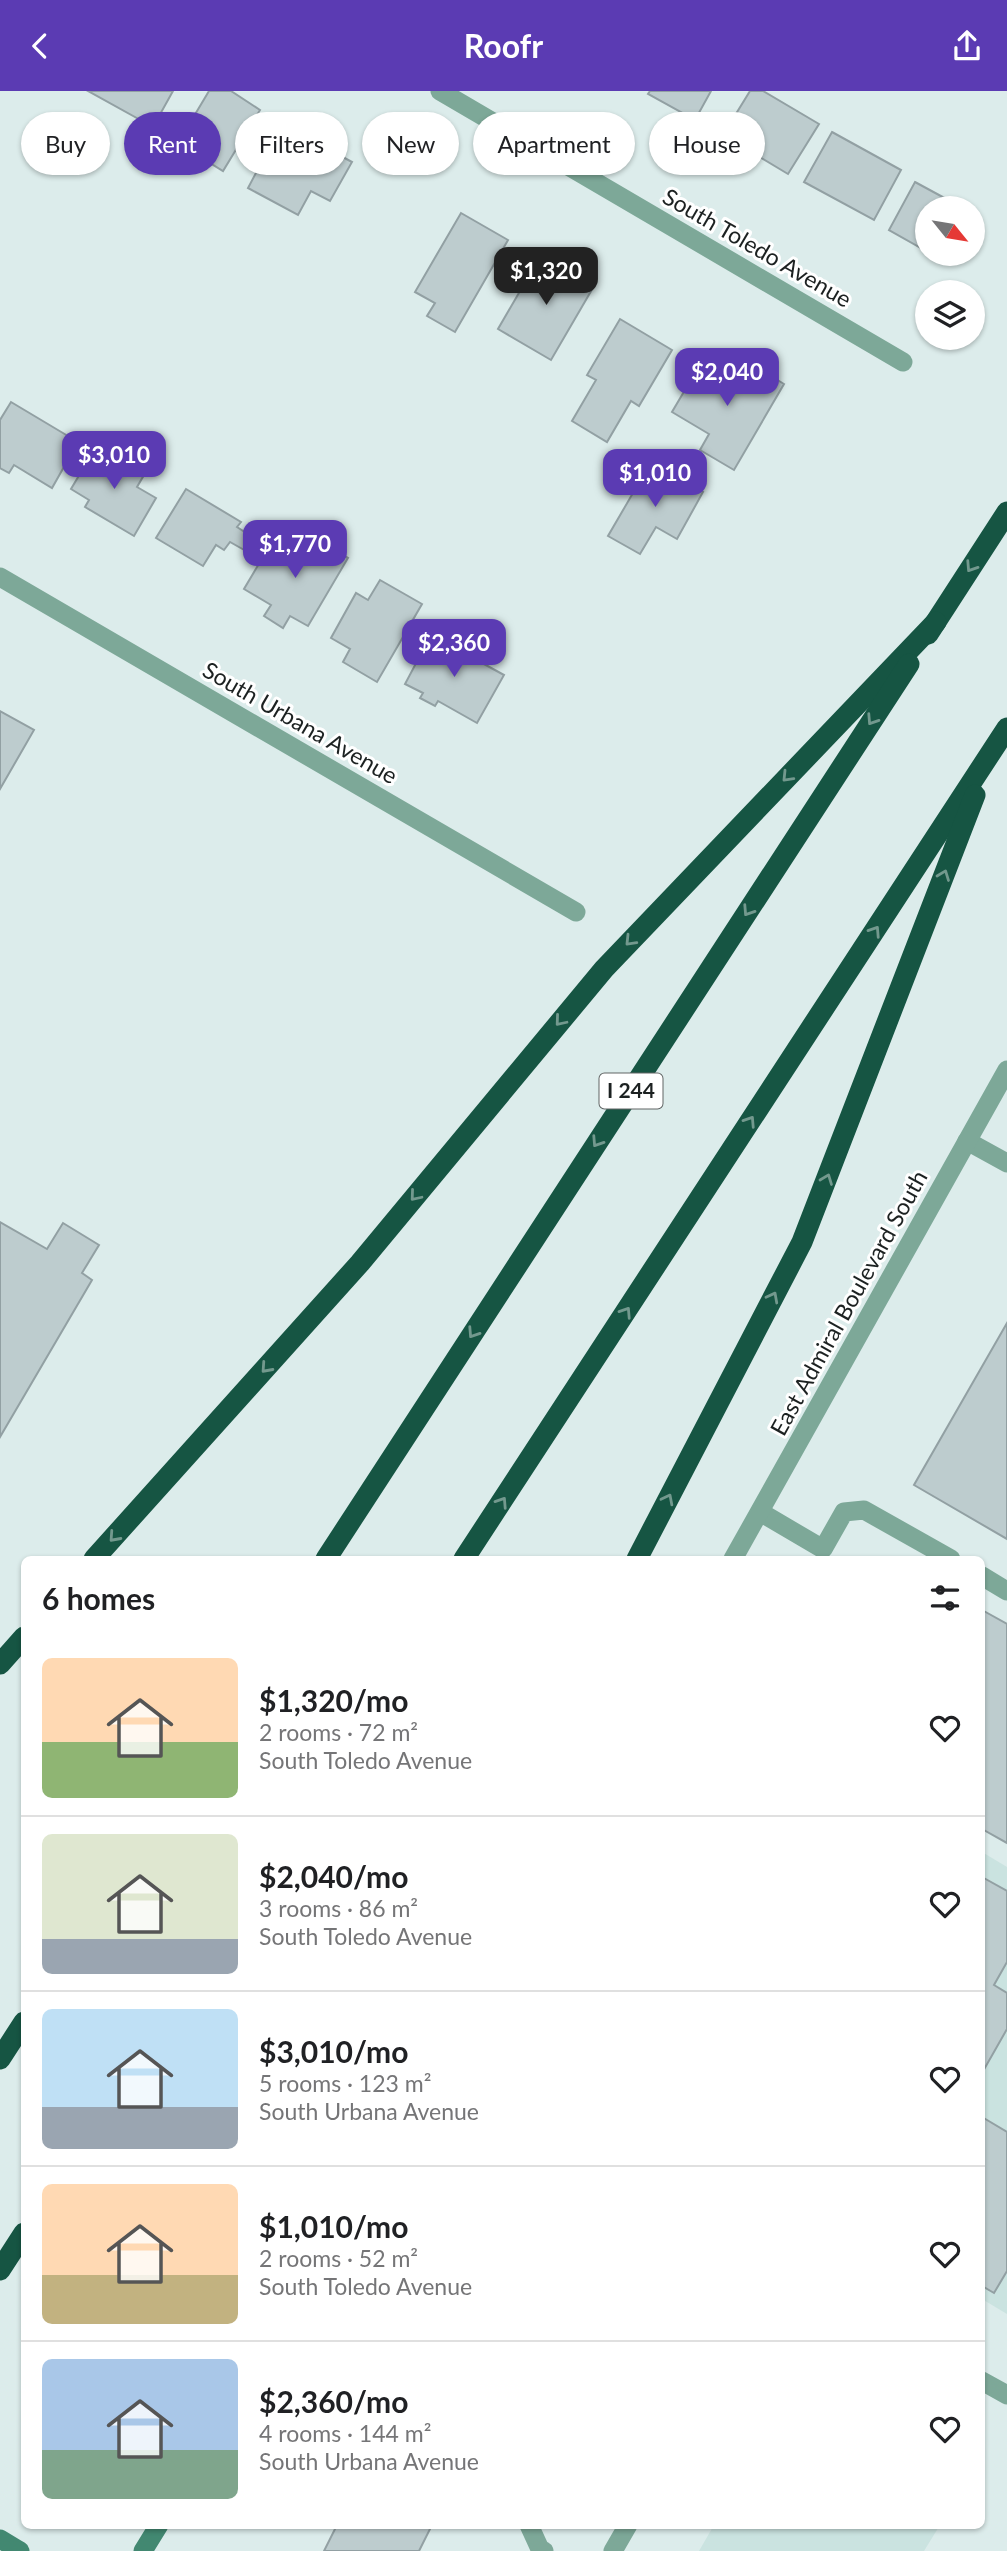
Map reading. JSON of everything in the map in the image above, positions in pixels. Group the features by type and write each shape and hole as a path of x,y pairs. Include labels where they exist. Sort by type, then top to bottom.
{"highway":[{"name":"I 244","path":"328,1556 1007,512"},
{"path":"97,1556 360,1263 604,968 936,622"},
{"path":"466,1556 1007,728"},
{"path":"639,1556 802,1242 991,753"},
{"path":"0,1664 21,1640"},
{"path":"0,2059 21,2027"},
{"path":"0,2270 21,2238"}],"main road":[{"path":"143,2551 157,2529"},
{"path":"0,2539 20,2551"}],"street":[{"name":"South Toledo Avenue","path":"440,91 903,362"},
{"name":"South Urbana Avenue","path":"0,577 576,912"},
{"name":"East Admiral Boulevard South","path":"735,1556 1007,1070"},
{"path":"967,1141 1007,1163"},
{"path":"760,1513 820,1554 844,1512 864,1510 946,1556"},
{"path":"985,1578 1007,1591"},
{"path":"985,2383 1007,2395"},
{"path":"531,2529 540,2549 544,2551"},
{"path":"613,2551 626,2529"}],"shaded area":[{"path":"985,1854 1007,1867 1007,2314 985,2301"},
{"path":"712,2529 938,2529 924,2551 699,2551"}],"building":[{"path":"88,91 173,91 161,112 126,112"},
{"path":"209,91 231,91 260,110 235,112 235,151 223,171 221,112 196,112"},
{"path":"650,91 711,91 699,112 681,112 648,94"},
{"path":"750,91 763,91 819,124 788,174 765,160 765,112 737,112"},
{"path":"832,132 901,170 874,220 804,182"},
{"path":"255,175 345,175 330,201 311,191 298,215 248,188"},
{"path":"915,182 941,196 915,196 915,245 889,230"},
{"path":"461,213 508,240 455,332 427,316 435,303 415,292"},
{"path":"541,255 594,286 551,360 498,329"},
{"path":"620,319 672,350 639,406 631,401 607,442 572,421 596,380 587,375"},
{"path":"705,356 745,379 753,365 784,384 734,470 700,450 709,434 672,412"},
{"path":"11,402 78,442 52,488 14,465 9,473 0,468 0,420"},
{"path":"96,447 144,475 137,487 156,498 134,536 85,507 89,500 71,489"},
{"path":"651,462 703,492 677,539 656,527 640,554 608,536"},
{"path":"186,489 241,522 237,527 254,538 246,551 230,542 224,550 216,545 203,566 156,538"},
{"path":"310,537 348,558 308,626 290,616 283,628 264,616 271,605 244,589 273,540 299,555"},
{"path":"380,580 422,604 377,682 343,662 350,649 331,638 356,593 368,600"},
{"path":"431,635 504,675 477,723 438,701 435,706 420,698 423,693 405,684"},
{"path":"0,711 34,730 0,789"},
{"path":"0,1222 47,1249 63,1223 99,1245 82,1273 92,1280 0,1437"},
{"path":"1007,1323 1007,1539 914,1485"},
{"path":"985,1612 1007,1624 1007,1843 985,1831"},
{"path":"985,1879 1007,1891 1007,1962 994,1985 1007,1993 1007,2029 985,2068"},
{"path":"985,2119 1007,2132 1007,2271 994,2293 985,2288"},
{"path":"335,2529 430,2529 419,2551 324,2551"}]}
